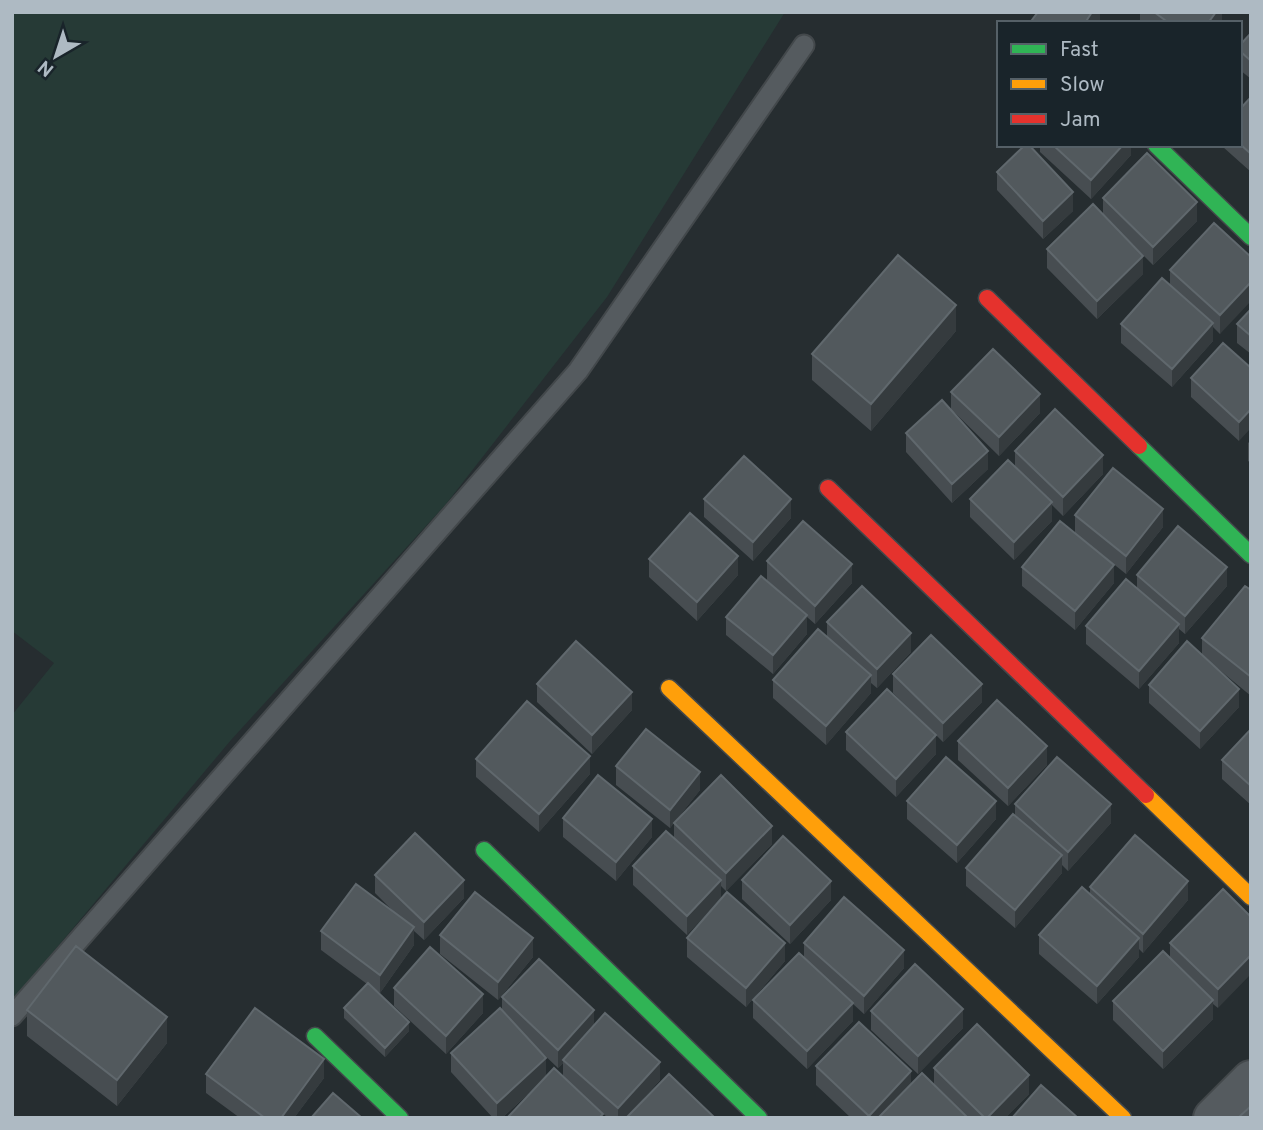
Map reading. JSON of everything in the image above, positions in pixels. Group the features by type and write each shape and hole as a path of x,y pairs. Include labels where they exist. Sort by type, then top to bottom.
{"street":[{"path":"1158,147 1251,237"},
{"path":"987,299 1251,555"},
{"path":"828,488 1251,897"},
{"path":"669,688 1123,1118"},
{"path":"484,850 759,1118"},
{"path":"315,1036 400,1118"},
{"path":"1213,1118 1251,1080"}],"lane":[{"path":"12,1016 578,372 804,46"}],"green space":[{"path":"12,12 785,12 607,297 446,504 231,740 12,1001 12,715 54,663 12,631"}],"building":[{"path":"1038,12 1092,12 1086,21 1032,20"},
{"path":"1154,12 1216,12 1209,21 1166,21"},
{"path":"1251,33 1251,61 1242,53 1242,43"},
{"path":"1251,97 1251,154 1242,146 1242,107"},
{"path":"1023,147 1031,147 1073,192 1043,221 997,172"},
{"path":"1055,147 1121,147 1091,180"},
{"path":"1147,153 1197,202 1153,247 1103,198"},
{"path":"1093,204 1143,256 1097,301 1047,249"},
{"path":"1214,223 1251,257 1251,282 1220,315 1170,270"},
{"path":"898,255 956,305 871,404 812,354"},
{"path":"1162,278 1213,323 1172,369 1121,324"},
{"path":"1251,309 1251,336 1237,324"},
{"path":"1223,343 1251,368 1251,409 1239,422 1191,378"},
{"path":"993,349 1040,394 999,437 951,392"},
{"path":"942,400 988,451 952,484 906,433"},
{"path":"1055,409 1103,455 1063,497 1015,451"},
{"path":"744,456 791,499 753,542 704,499"},
{"path":"1008,460 1052,502 1014,542 970,499"},
{"path":"1113,468 1163,509 1126,556 1075,515"},
{"path":"690,513 738,556 697,602 649,559"},
{"path":"803,521 852,564 815,606 767,561"},
{"path":"1060,521 1114,565 1075,611 1022,567"},
{"path":"1178,526 1227,567 1185,616 1137,575"},
{"path":"761,576 807,615 773,655 726,617"},
{"path":"1126,579 1179,624 1139,671 1086,626"},
{"path":"862,586 911,633 877,669 827,622"},
{"path":"1245,586 1251,590 1251,677 1202,638"},
{"path":"818,629 871,675 826,726 773,680"},
{"path":"931,635 982,684 943,723 893,674"},
{"path":"576,641 632,692 592,735 537,684"},
{"path":"1187,641 1239,689 1200,731 1149,685"},
{"path":"887,689 936,735 896,779 846,732"},
{"path":"997,700 1047,746 1008,788 958,741"},
{"path":"527,701 590,756 539,814 476,759"},
{"path":"646,729 700,772 670,810 616,766"},
{"path":"1251,729 1251,786 1222,760"},
{"path":"946,757 996,801 957,845 907,801"},
{"path":"1057,757 1111,804 1068,852 1015,804"},
{"path":"598,775 652,819 616,862 563,818"},
{"path":"721,775 772,826 726,873 674,823"},
{"path":"1013,814 1062,855 1015,910 966,868"},
{"path":"666,831 721,880 687,916 633,866"},
{"path":"415,833 464,880 424,922 375,875"},
{"path":"1135,835 1188,881 1143,934 1090,887"},
{"path":"783,836 831,881 790,925 742,880"},
{"path":"356,884 414,927 380,975 321,931"},
{"path":"1082,887 1139,938 1097,986 1039,935"},
{"path":"1223,889 1251,917 1251,955 1218,989 1170,943"},
{"path":"475,892 533,938 498,982 440,935"},
{"path":"727,892 785,943 746,988 687,938"},
{"path":"844,897 904,950 864,996 804,943"},
{"path":"76,946 167,1017 117,1080 27,1010"},
{"path":"430,947 483,994 446,1036 394,988"},
{"path":"1163,951 1213,1000 1163,1051 1113,1001"},
{"path":"799,953 853,1003 807,1051 753,1000"},
{"path":"539,959 594,1010 558,1050 502,997"},
{"path":"915,964 963,1009 918,1056 871,1011"},
{"path":"368,983 409,1022 385,1048 344,1008"},
{"path":"255,1008 324,1059 281,1118 265,1118 206,1074"},
{"path":"500,1008 546,1058 497,1103 451,1053"},
{"path":"605,1013 660,1062 618,1108 563,1060"},
{"path":"859,1022 911,1071 869,1116 816,1066"},
{"path":"977,1024 1029,1075 987,1118 934,1068"},
{"path":"554,1068 603,1114 599,1118 507,1118"},
{"path":"922,1073 968,1118 878,1118"},
{"path":"669,1074 715,1118 630,1118 628,1116"},
{"path":"1041,1085 1078,1118 1012,1118"},
{"path":"333,1093 362,1118 311,1118"},
{"path":"1251,1106 1251,1118 1242,1118 1240,1116"}],"traffic: fast":[{"path":"1158,147 1251,237"},
{"path":"1139,446 1251,555"},
{"path":"484,850 759,1118"},
{"path":"315,1036 400,1118"}],"traffic: slow":[{"path":"669,688 1123,1118"},
{"path":"1146,795 1251,897"}],"traffic: jam":[{"path":"987,298 1139,446"},
{"path":"828,488 1146,795"}]}
